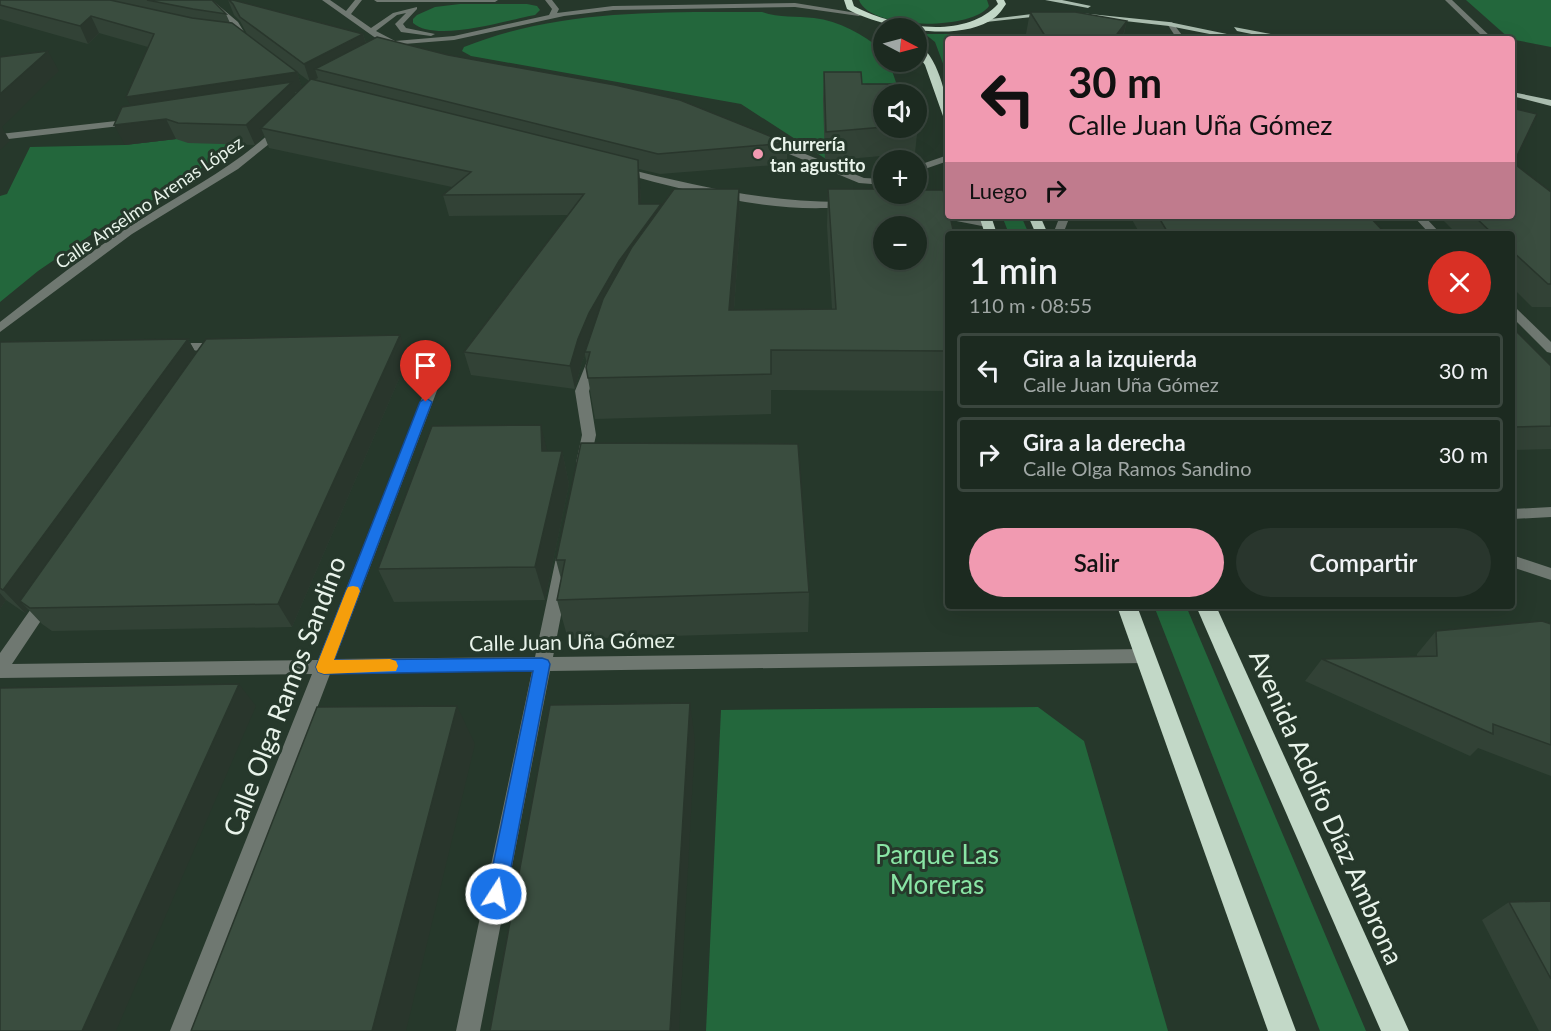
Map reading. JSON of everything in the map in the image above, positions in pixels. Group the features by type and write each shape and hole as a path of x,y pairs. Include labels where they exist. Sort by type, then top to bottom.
{"highway":[{"path":"848,0 850,7 859,14 873,19"},
{"path":"927,27 970,25 986,20 998,14 1002,4 1000,0"},
{"path":"966,35 970,25"},
{"path":"927,61 945,108"},
{"path":"1128,609 1282,1031"},
{"name":"Avenida Adolfo Díaz Ambrona","path":"1207,609 1395,1031"}],"main road":[{"path":"1048,0 1205,23 1272,36"},
{"path":"986,20 1008,16 1074,13 1169,24 1231,36"},
{"path":"1515,87 1551,94"},
{"path":"1515,95 1551,103"}],"street":[{"path":"208,0 235,24 242,37 258,50"},
{"path":"325,0 395,48 410,49"},
{"path":"346,15 359,0"},
{"path":"377,0 495,0"},
{"path":"548,0 556,9 552,16"},
{"path":"1448,0 1486,36"},
{"path":"372,31 395,14 449,1"},
{"path":"385,49 467,35 552,16 613,8 795,5 859,14"},
{"path":"415,8 399,24 404,30 420,34 467,35"},
{"path":"1169,24 1179,36"},
{"path":"448,49 467,35"},
{"path":"232,36 242,37"},
{"name":"Calle Anselmo Arenas López","path":"0,328 90,258 149,218 214,181 265,144 287,119"},
{"path":"0,137 149,120"},
{"path":"755,135 862,181 873,182"},
{"path":"927,166 945,159"},
{"path":"611,168 693,193 769,204 808,206 861,204"},
{"path":"862,181 862,192"},
{"path":"923,212 945,216"},
{"path":"958,219 988,225"},
{"path":"1421,219 1433,231"},
{"path":"1515,315 1551,349"},
{"path":"162,347 226,347 207,367"},
{"path":"579,481 589,435 582,391 598,349"},
{"name":"Calle Olga Ramos Sandino","path":"183,1031 435,380"},
{"path":"1515,514 1551,512"},
{"path":"468,1031 568,538"},
{"path":"1515,562 1551,574"},
{"path":"0,669 53,590"},
{"name":"Calle Juan Uña Gómez","path":"0,669 1145,656"}],"green space":[{"path":"859,0 987,0 989,6 979,14 963,20 927,24 927,18 885,18 867,10"},
{"path":"1466,0 1551,0 1551,47 1515,40 1515,36 1507,36"},
{"path":"460,4 527,4 537,6 540,10 535,15 454,31 424,29 413,23 417,15 435,7"},
{"path":"686,12 762,12 807,17 841,25 873,43 873,72 892,72 897,84 873,84 873,106 826,159 741,104 471,56 462,51 464,47 500,35 573,19"},
{"path":"927,34 952,34 945,36 945,69 935,42"},
{"path":"176,139 239,143 151,201 98,230 38,271 0,302 0,196 7,194 30,147 124,145"},
{"path":"1003,219 1022,219 1028,231 1008,231"},
{"path":"1155,609 1187,609 1366,1031 1320,1031"},
{"name":"Parque Las Moreras","path":"1038,707 1084,741 1168,1031 706,1031 721,710"}],"building":[{"path":"0,0 110,0 192,18 232,23 297,72 126,97 154,34 91,16 80,26 0,5"},
{"path":"147,0 212,0 226,14 193,9"},
{"path":"229,0 363,34 304,64 240,17"},
{"path":"1030,12 1075,12 1127,21 1116,36 1045,36"},
{"path":"377,37 448,55 615,85 680,100 787,143 658,154 315,69"},
{"path":"48,51 0,94 0,57"},
{"path":"824,72 861,72 862,84 873,84 873,128 826,132"},
{"path":"311,79 638,160 639,204 661,204 619,261 589,313 570,366 464,352 584,194 443,195 471,172 261,128"},
{"path":"292,82 246,125 178,123 166,119 114,125 122,107"},
{"path":"1515,109 1537,114 1515,158"},
{"path":"1515,164 1551,192 1551,284 1548,284 1515,254 1515,231 1490,231 1477,219 1515,219"},
{"path":"674,189 739,189 729,310 836,309 828,189 873,189 873,204 927,204 927,190 943,190 945,219 951,219 953,231 945,231 945,351 771,350 771,374 588,378 586,367 590,352 585,352 603,299 632,247"},
{"path":"1160,219 1372,219 1383,231 1167,231"},
{"path":"1515,330 1551,366 1551,426 1515,427"},
{"path":"400,335 278,604 30,608 20,601 206,339"},
{"path":"188,339 3,590 0,588 0,342"},
{"path":"541,425 542,451 562,451 535,567 378,569 432,426"},
{"path":"581,443 798,444 809,592 557,600 565,560 556,560"},
{"path":"1542,621 1551,624 1551,745 1493,724 1493,734 1322,659 1437,656 1436,631"},
{"path":"239,684 82,1031 0,1031 0,688"},
{"path":"690,703 670,1031 490,1031 550,705"},
{"path":"457,706 372,1031 191,1031 317,707"},
{"path":"1551,901 1551,979 1509,902"}],"slow traffic":[{"path":"353,591 324,667 390,666"}],"place":[{"name":"Churrería tan agustito","path":"758,154"}],"route":[{"path":"426,402 324,667 542,664 496,894"}]}
